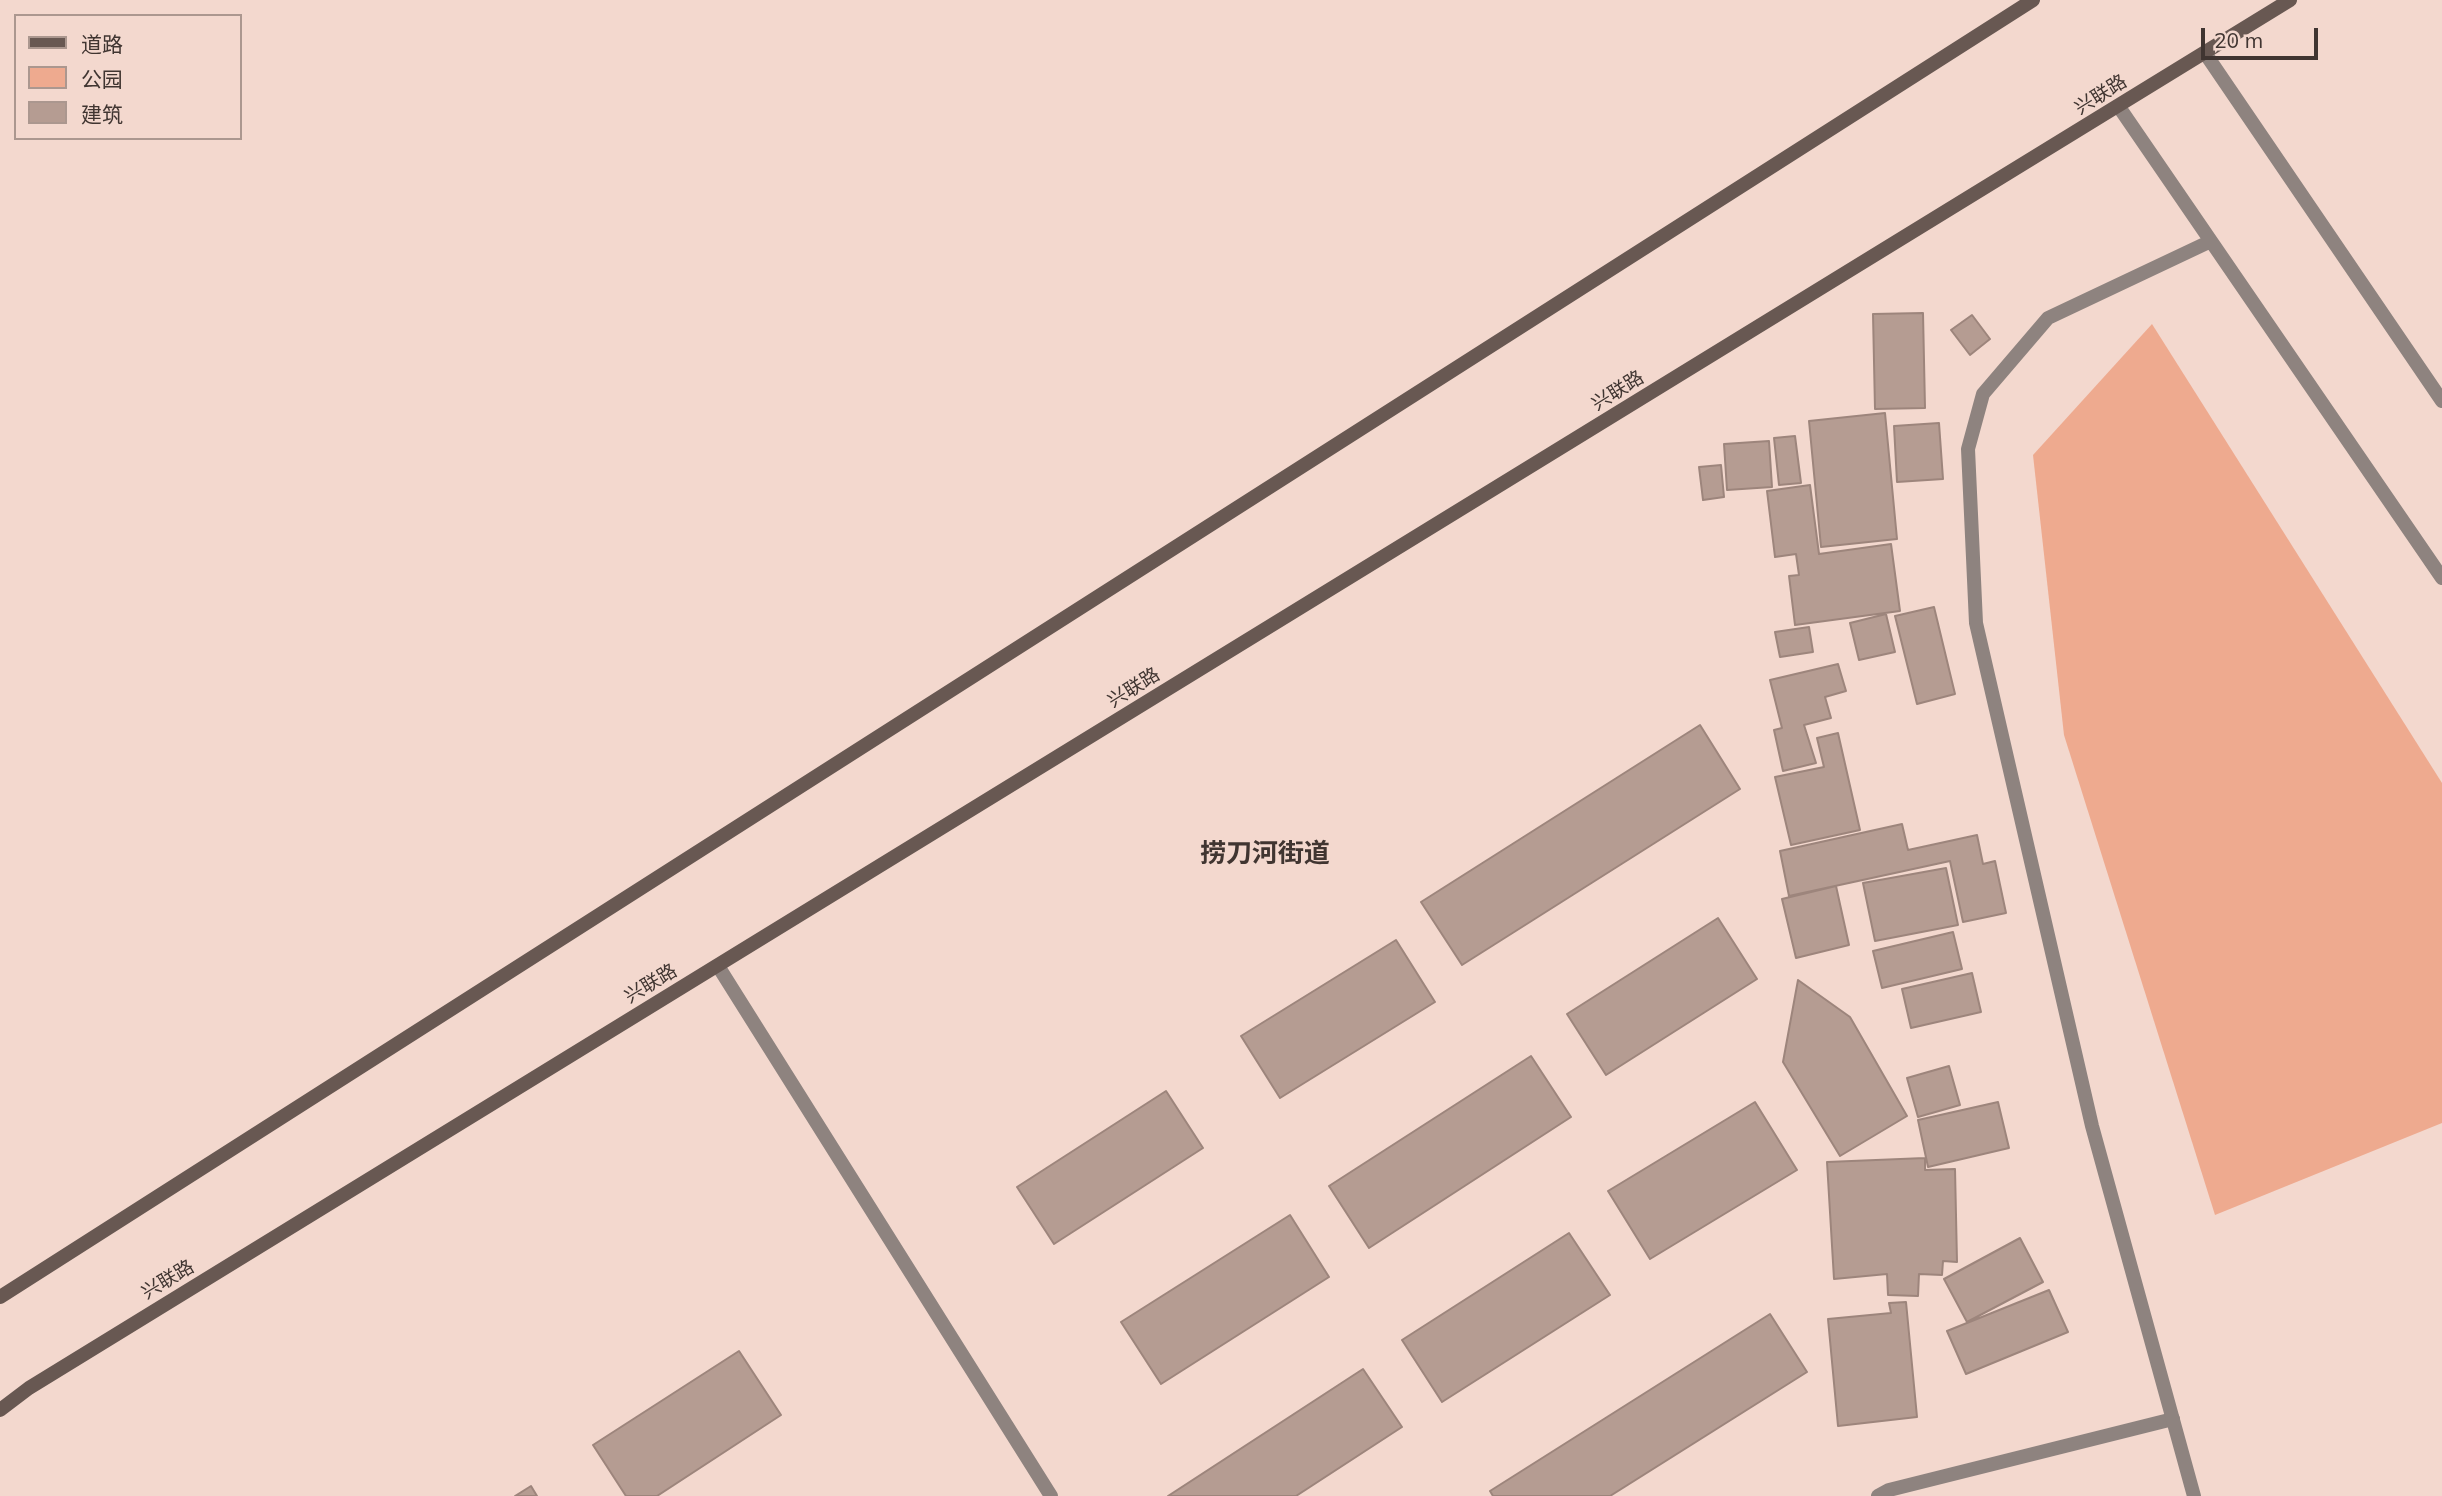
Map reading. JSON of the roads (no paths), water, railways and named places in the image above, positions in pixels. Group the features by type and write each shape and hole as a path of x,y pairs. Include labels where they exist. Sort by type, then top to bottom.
{"main road":[{"path":"0,1297 2033,0"},
{"name":"兴联路","path":"0,1410 29,1388 2290,0"}],"street":[{"path":"2205,53 2442,401"},
{"path":"2119,107 2442,578"},
{"path":"2194,1496 2092,1126 1976,623 1968,449 1983,394 2048,318 2211,241"},
{"path":"718,966 1051,1496"},
{"path":"1878,1496 1889,1490 2173,1419"}],"district":[{"name":"捞刀河街道","path":"1265,854"}]}
